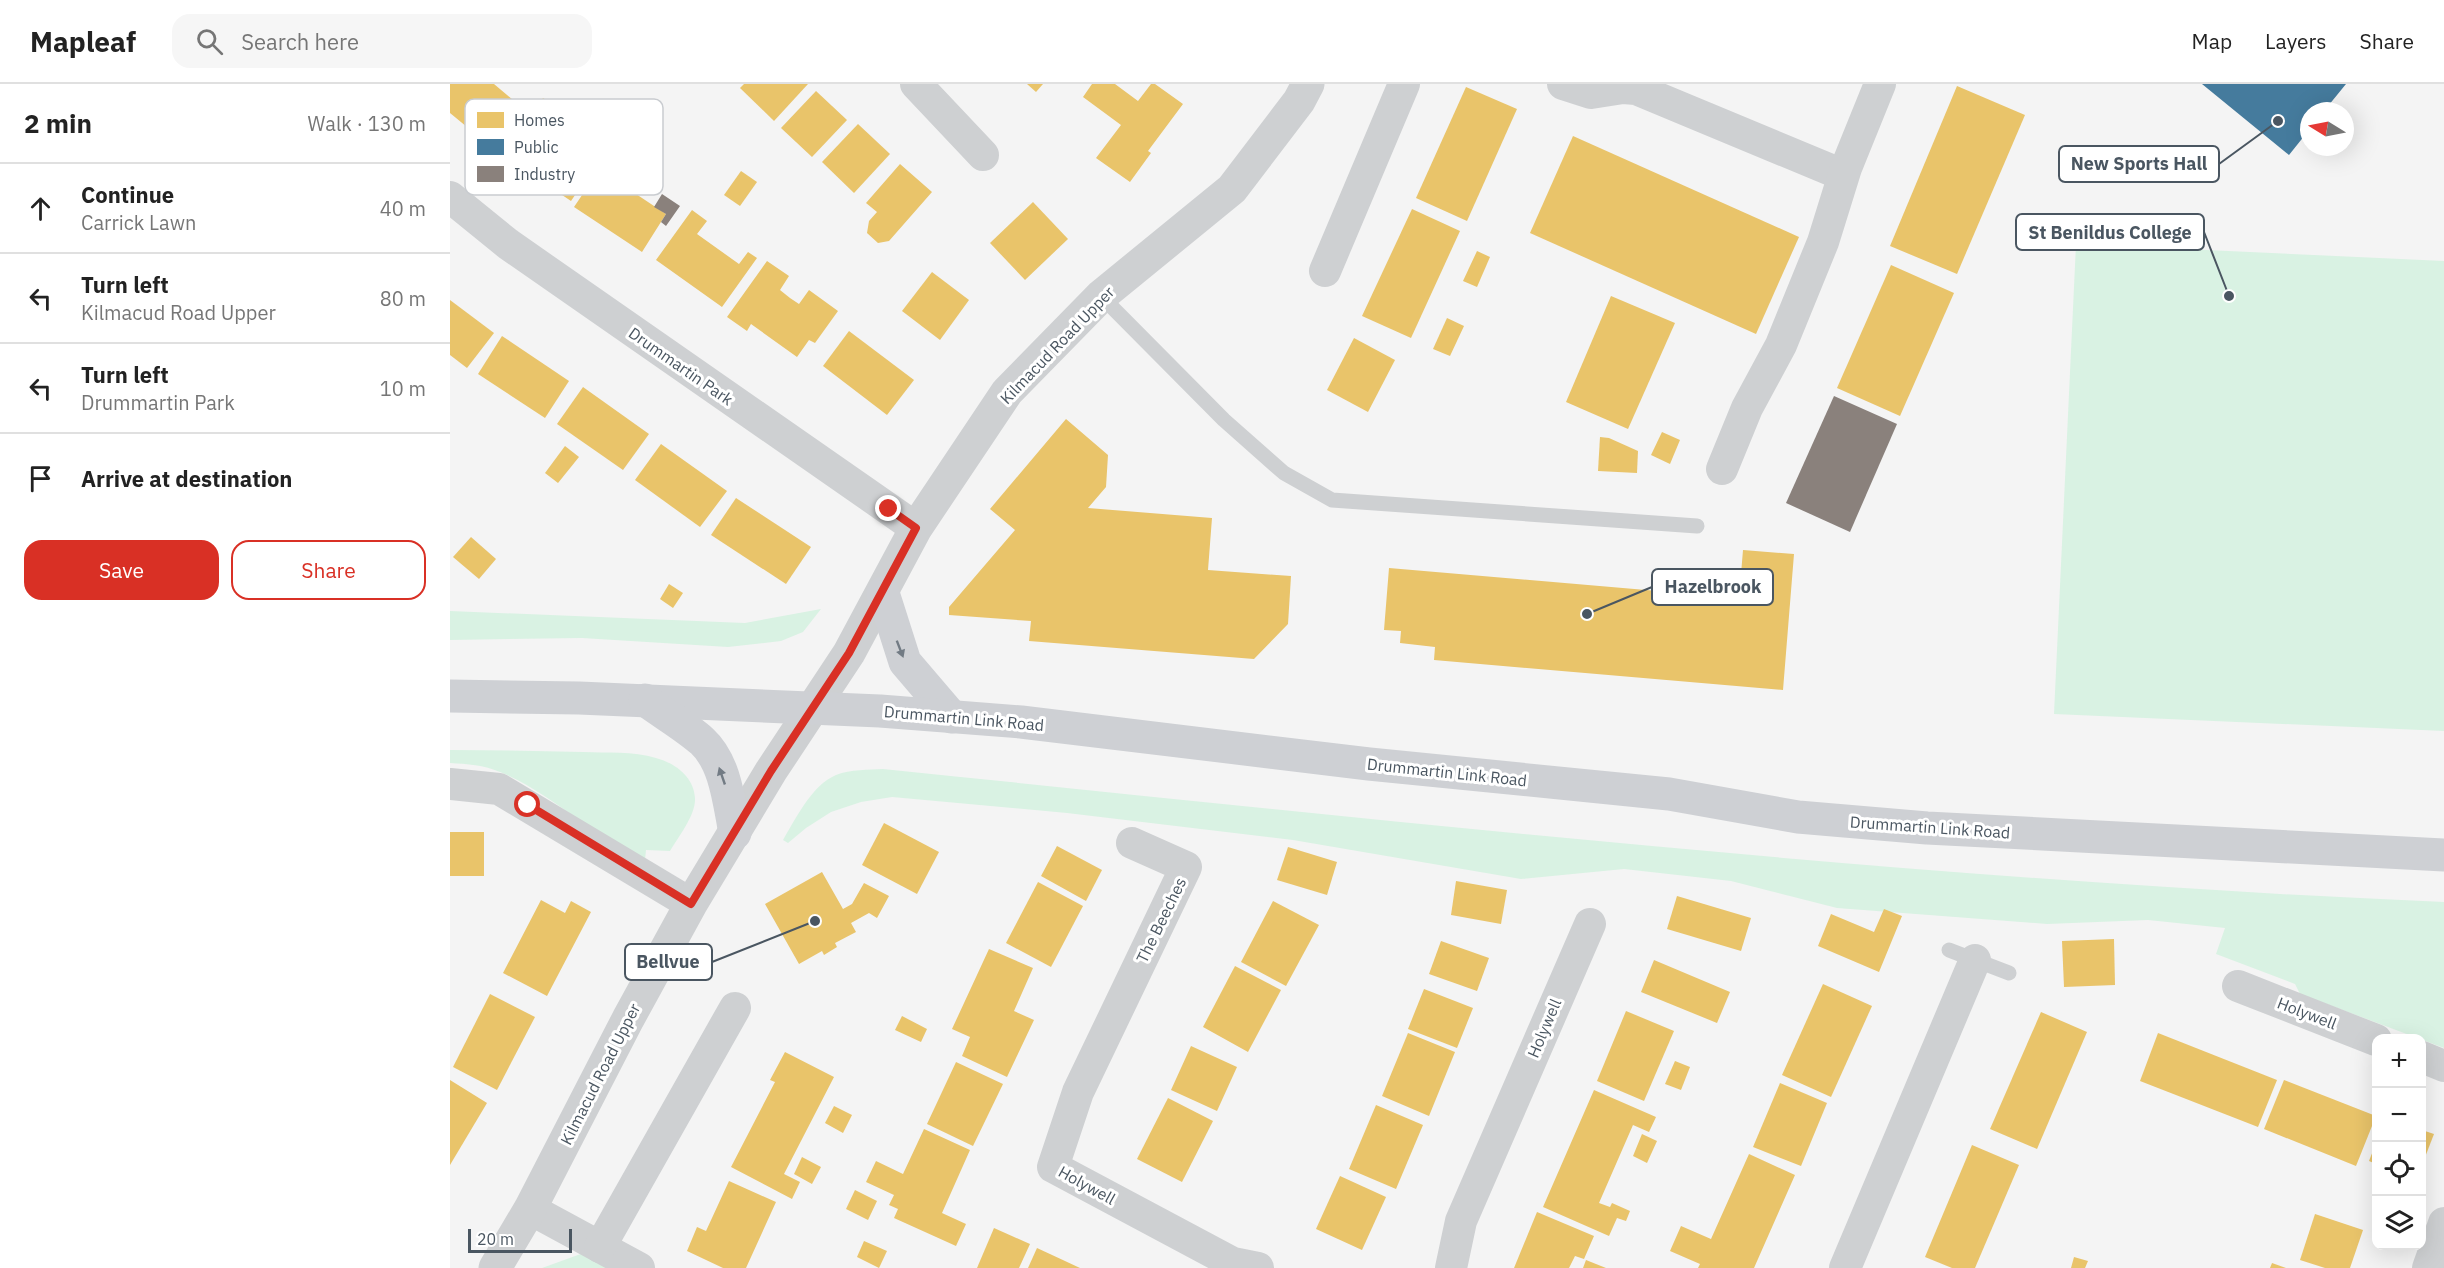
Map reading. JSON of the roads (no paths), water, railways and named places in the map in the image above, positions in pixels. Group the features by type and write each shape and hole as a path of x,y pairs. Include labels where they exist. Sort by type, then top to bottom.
{"main road":[{"path":"883,593 905,662 952,717"},
{"name":"Drummartin Link Road","path":"450,696 645,700 814,707 1021,722 1369,764 1669,794 1798,817 1927,828 2444,855"},
{"path":"645,700 703,742 713,755 723,776 735,833"}],"street":[{"path":"916,84 983,155"},
{"name":"Kilmacud Road Upper","path":"495,1268 530,1209 622,1030 691,904 771,771 849,653 916,528 1007,392 1101,296 1232,189 1299,102 1308,84"},
{"path":"1325,271 1404,84"},
{"path":"1563,84 1591,93 1636,88 1843,175"},
{"path":"1722,469 1747,408 1781,345 1823,242 1843,175 1880,84"},
{"name":"Drummartin Park","path":"450,197 526,257 916,528"},
{"path":"450,784 500,789 691,904"},
{"name":"The Beeches","path":"1110,1025 1186,867 1132,843"},
{"name":"Holywell","path":"1451,1268 1461,1221 1590,924"},
{"path":"1845,1268 1962,955"},
{"name":"Holywell","path":"2238,986 2372,1038"},
{"path":"600,1247 735,1008"},
{"name":"Holywell","path":"1110,1025 1078,1092 1053,1167 1233,1263 1258,1268"},
{"path":"2426,1059 2444,1066"},
{"path":"530,1209 639,1268"},
{"path":"2428,1268 2444,1223"}],"lane":[{"path":"1101,296 1224,420 1284,473 1332,500 1697,526"},
{"path":"1962,955 2009,973"}],"place":[{"name":"New Sports Hall","path":"2278,121"},
{"name":"St Benildus College","path":"2229,296"},
{"name":"Hazelbrook","path":"1587,614"},
{"name":"Bellvue","path":"815,921"}]}
